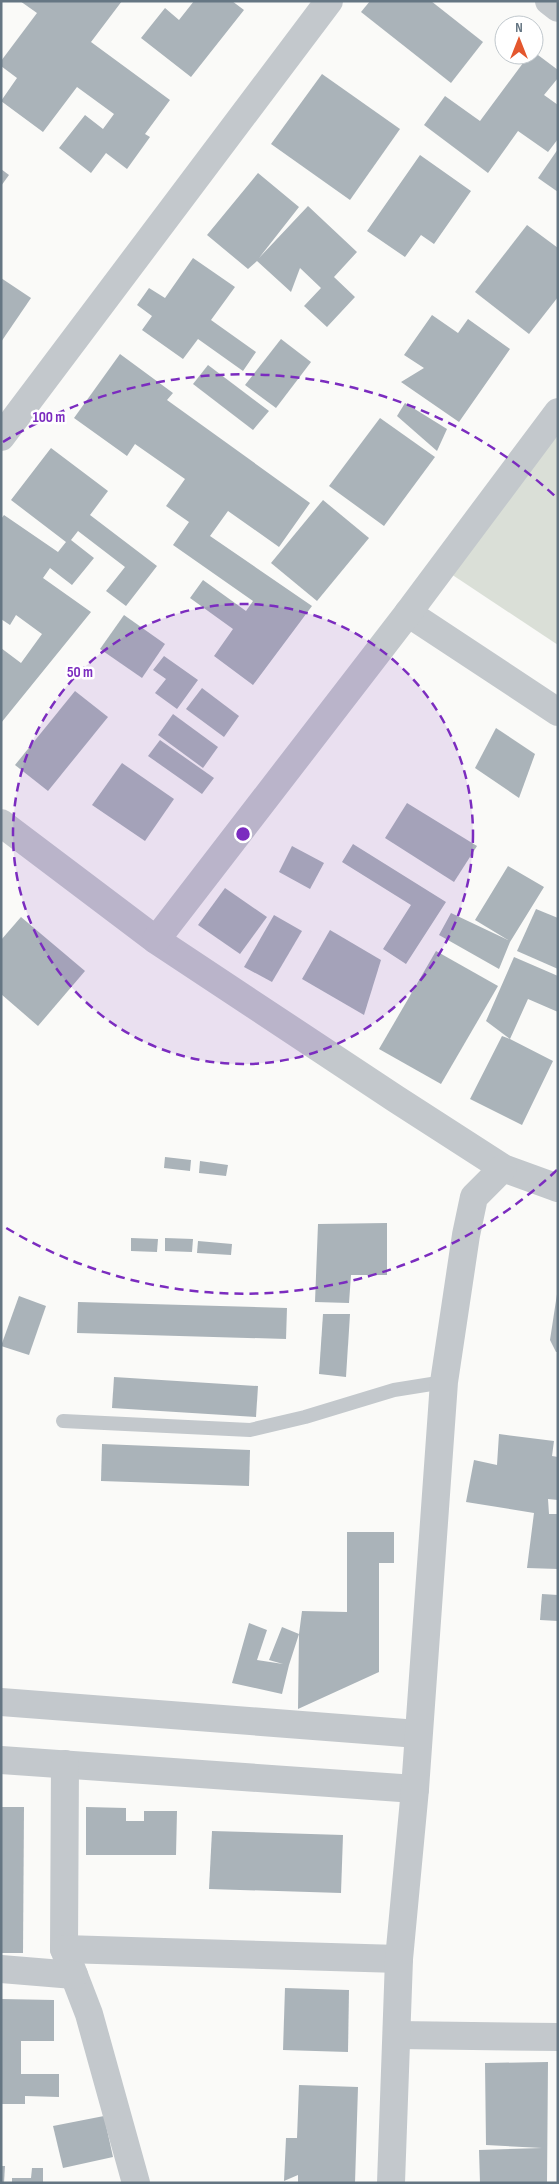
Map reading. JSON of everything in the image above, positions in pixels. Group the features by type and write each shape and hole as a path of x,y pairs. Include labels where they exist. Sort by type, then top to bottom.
{"street":[{"path":"1,437 329,1"},
{"path":"549,1 558,8"},
{"path":"156,940 408,613 558,412"},
{"path":"408,613 558,712"},
{"path":"1,823 156,940 396,1099 503,1168 558,1188"},
{"path":"391,2183 399,1959 414,1789 444,1382 466,1235 474,1197 503,1168"},
{"path":"1,1702 418,1734"},
{"path":"1,1760 414,1789"},
{"path":"65,1764 64,1949 89,2014 136,2183"},
{"path":"64,1949 399,1959"},
{"path":"1,1969 74,1975"},
{"path":"397,2035 558,2038"}],"lane":[{"path":"63,1421 250,1430 305,1417 394,1390 444,1382"}],"shaded area":[{"path":"558,431 558,645 442,568"}],"building":[{"path":"20,1 122,1 91,42 170,100 145,134 150,137 127,169 106,153 91,173 59,148 85,115 103,129 114,114 77,87 43,132 1,101 17,78 1,66 1,61 37,13"},
{"path":"194,1 232,1 244,10 191,77 141,38 165,8 179,20"},
{"path":"370,1 431,1 483,42 451,83 361,12"},
{"path":"544,60 558,70 558,78 544,95 558,105 558,139 548,152 518,131 488,173 424,125 445,96 480,121 522,65 544,65"},
{"path":"322,74 400,129 350,200 271,144"},
{"path":"558,149 558,192 538,178"},
{"path":"420,155 471,191 434,244 421,235 405,257 367,231"},
{"path":"1,169 9,175 1,186"},
{"path":"258,173 299,207 259,258 308,206 357,252 334,277 355,297 327,327 304,306 321,288 300,268 291,292 257,261 248,269 207,235"},
{"path":"527,225 558,248 558,297 529,334 475,292"},
{"path":"193,258 235,287 211,320 256,352 243,371 198,339 183,359 142,330 152,316 137,305 149,288 165,298"},
{"path":"1,278 31,298 1,342"},
{"path":"432,315 458,333 468,319 510,349 459,422 401,382 424,368 404,355"},
{"path":"281,339 311,362 276,408 245,385"},
{"path":"120,354 173,393 167,400 310,503 279,547 228,511 210,536 312,606 253,685 214,656 233,629 190,598 203,580 246,611 253,601 173,545 189,522 166,506 185,479 135,444 127,456 74,418"},
{"path":"208,365 269,411 253,430 193,384"},
{"path":"405,403 447,429 437,451 397,416"},
{"path":"380,418 435,457 384,526 329,486"},
{"path":"51,448 108,491 90,515 157,566 126,606 106,591 125,567 78,531 71,540 94,558 72,585 50,568 43,578 91,612 1,723 1,648 21,663 42,634 16,615 10,625 1,619 1,519 4,515 58,552 66,542 11,500"},
{"path":"323,500 369,538 317,601 271,563"},
{"path":"124,615 165,644 142,678 100,649"},
{"path":"164,656 198,680 177,709 155,693 166,679 153,670"},
{"path":"202,688 239,716 224,737 186,709"},
{"path":"75,691 108,717 48,791 15,765"},
{"path":"173,714 218,747 203,768 158,735"},
{"path":"496,728 535,754 519,798 475,768"},
{"path":"160,740 214,778 202,794 148,756"},
{"path":"122,763 174,799 145,841 92,805"},
{"path":"407,803 477,846 454,882 385,838"},
{"path":"353,844 446,902 406,964 383,949 411,905 342,862"},
{"path":"292,846 324,863 310,889 279,872"},
{"path":"508,866 544,887 510,942 499,969 439,935 451,913 508,940 475,920"},
{"path":"225,888 267,917 240,954 198,925"},
{"path":"536,909 558,918 558,969 517,951"},
{"path":"274,915 302,931 272,982 244,967"},
{"path":"21,917 85,971 38,1026 1,994 1,940"},
{"path":"330,930 381,960 364,1015 302,979"},
{"path":"436,951 498,986 441,1084 379,1049"},
{"path":"514,957 558,976 558,1012 528,999 510,1039 486,1021"},
{"path":"502,1036 553,1061 522,1125 470,1099"},
{"path":"165,1157 191,1160 190,1171 164,1168"},
{"path":"200,1161 228,1165 226,1176 199,1173"},
{"path":"387,1223 387,1275 351,1275 349,1303 315,1302 318,1224"},
{"path":"131,1238 158,1239 157,1252 131,1251"},
{"path":"165,1238 193,1239 192,1252 165,1251"},
{"path":"198,1241 232,1244 231,1255 197,1253"},
{"path":"557,1294 558,1352 556,1352 550,1340"},
{"path":"19,1296 46,1306 29,1355 1,1346"},
{"path":"78,1302 287,1308 286,1339 77,1333"},
{"path":"323,1314 350,1314 346,1377 319,1374"},
{"path":"114,1377 258,1386 256,1417 112,1408"},
{"path":"499,1434 554,1441 552,1456 558,1457 558,1500 548,1499 549,1514 558,1514 558,1569 527,1568 534,1513 466,1502 474,1460 497,1465"},
{"path":"102,1444 250,1450 249,1486 101,1481"},
{"path":"347,1532 394,1532 394,1563 379,1563 379,1672 298,1709 299,1634 302,1611 347,1612"},
{"path":"542,1594 558,1595 558,1621 540,1620"},
{"path":"249,1623 267,1630 257,1660 283,1664 269,1660 282,1627 299,1634 282,1694 232,1683"},
{"path":"1,1807 24,1807 23,1953 1,1953"},
{"path":"86,1807 126,1808 126,1821 144,1821 144,1811 177,1811 176,1855 86,1855"},
{"path":"212,1831 343,1835 341,1893 209,1889"},
{"path":"285,1988 349,1990 348,2052 283,2050"},
{"path":"1,1999 54,2000 54,2041 21,2041 21,2074 59,2074 59,2097 25,2096 25,2104 1,2104"},
{"path":"548,2062 547,2183 480,2183 479,2150 542,2148 486,2145 485,2063"},
{"path":"299,2085 358,2087 355,2183 298,2183 298,2175 284,2181 286,2138 297,2138"},
{"path":"104,2116 113,2157 63,2168 53,2126"},
{"path":"1,2166 5,2166 4,2183 1,2183"},
{"path":"32,2168 43,2168 43,2183 12,2183 12,2178 31,2178"}]}
